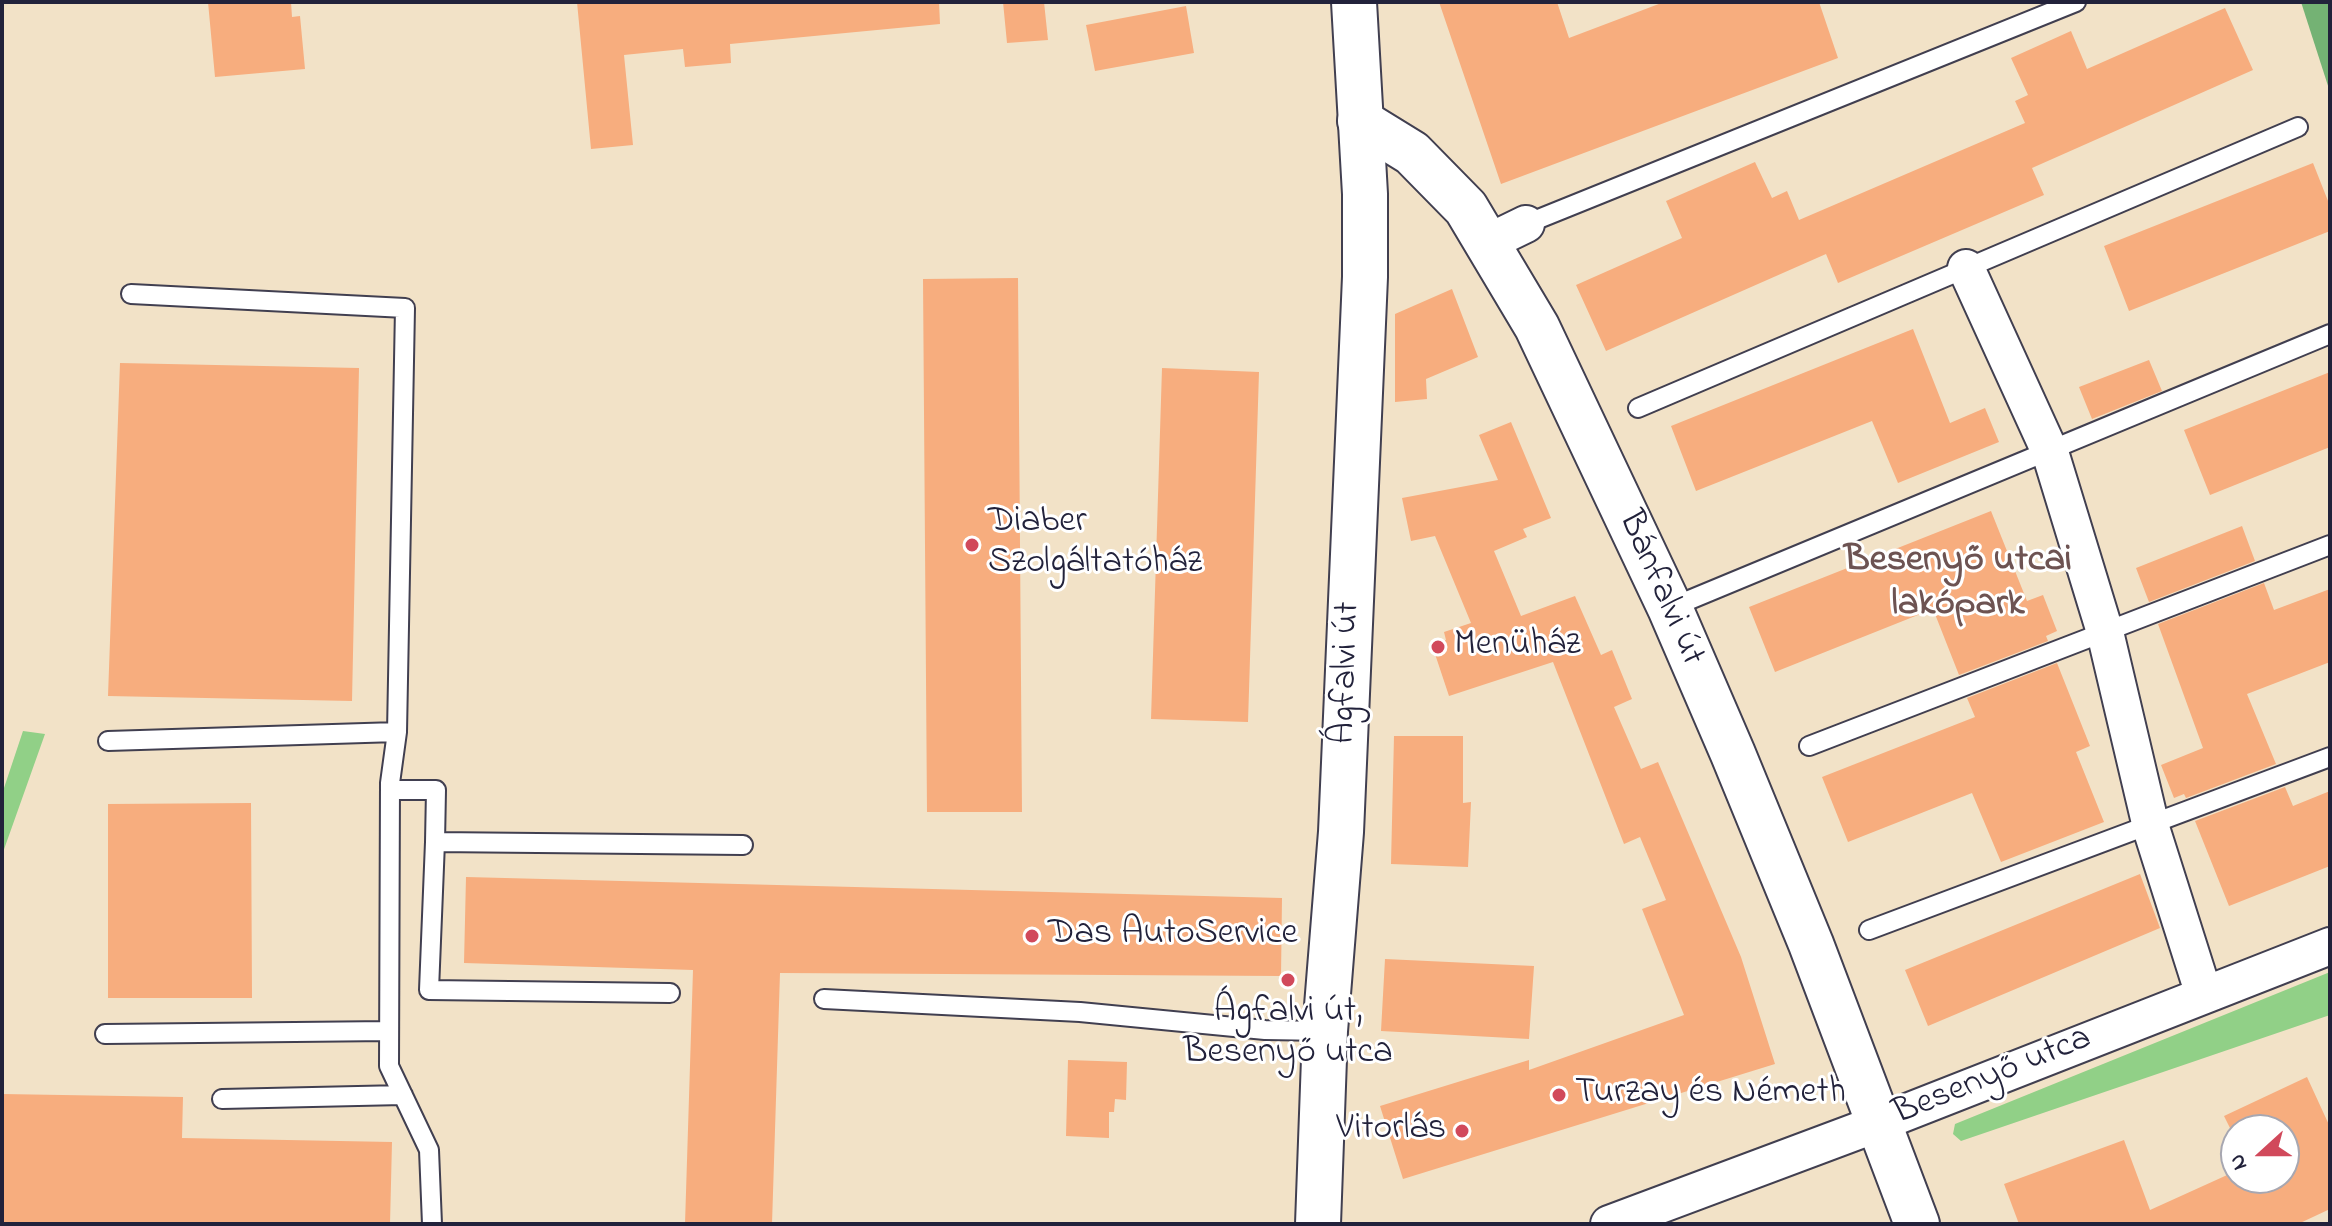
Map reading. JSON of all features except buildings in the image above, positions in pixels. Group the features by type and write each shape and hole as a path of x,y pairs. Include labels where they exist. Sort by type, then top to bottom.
{"street":[{"path":"1354,2 1360,121"},
{"name":"Bánfalvi út","path":"1360,121 1412,153 1507,233 1537,327 1670,608 1811,944 1917,1224"},
{"name":"Ágfalvi út","path":"1318,1224 1325,1031 1341,832 1365,277 1365,194 1360,121"},
{"path":"1966,268 2050,452 2105,632 2151,824 2204,995"},
{"name":"Besenyő utca","path":"1609,1224 1879,1123 2330,946"}],"lane":[{"path":"1507,233 2076,2"},
{"path":"1638,408 2298,127"},
{"path":"131,294 405,308 397,732 390,786 389,1066 429,1150 432,1224"},
{"path":"1670,608 2330,334"},
{"path":"1809,746 2330,545"},
{"path":"108,741 397,732"},
{"path":"1869,930 2330,757"},
{"path":"390,786 436,790 429,990 670,993"},
{"path":"435,842 743,845"},
{"path":"824,999 1080,1012 1265,1030 1325,1031"},
{"path":"105,1034 389,1031"},
{"path":"222,1099 403,1095"}],"green space":[{"path":"2301,2 2330,2 2330,92"},
{"path":"23,731 45,734 2,855 2,794"},
{"path":"2330,972 2330,1015 1961,1141 1953,1134 1955,1124"}],"place":[{"name":"Diaber Szolgáltatóház","path":"972,545"},
{"name":"Menüház","path":"1438,647"},
{"name":"Das AutoService","path":"1032,936"},
{"name":"Ágfalvi út, Besenyő utca","path":"1288,980"},
{"name":"Turzay és Németh","path":"1559,1095"},
{"name":"Vitorlás","path":"1462,1131"}],"district":[{"name":"Besenyő utcai lakópark","path":"1958,585"}]}
